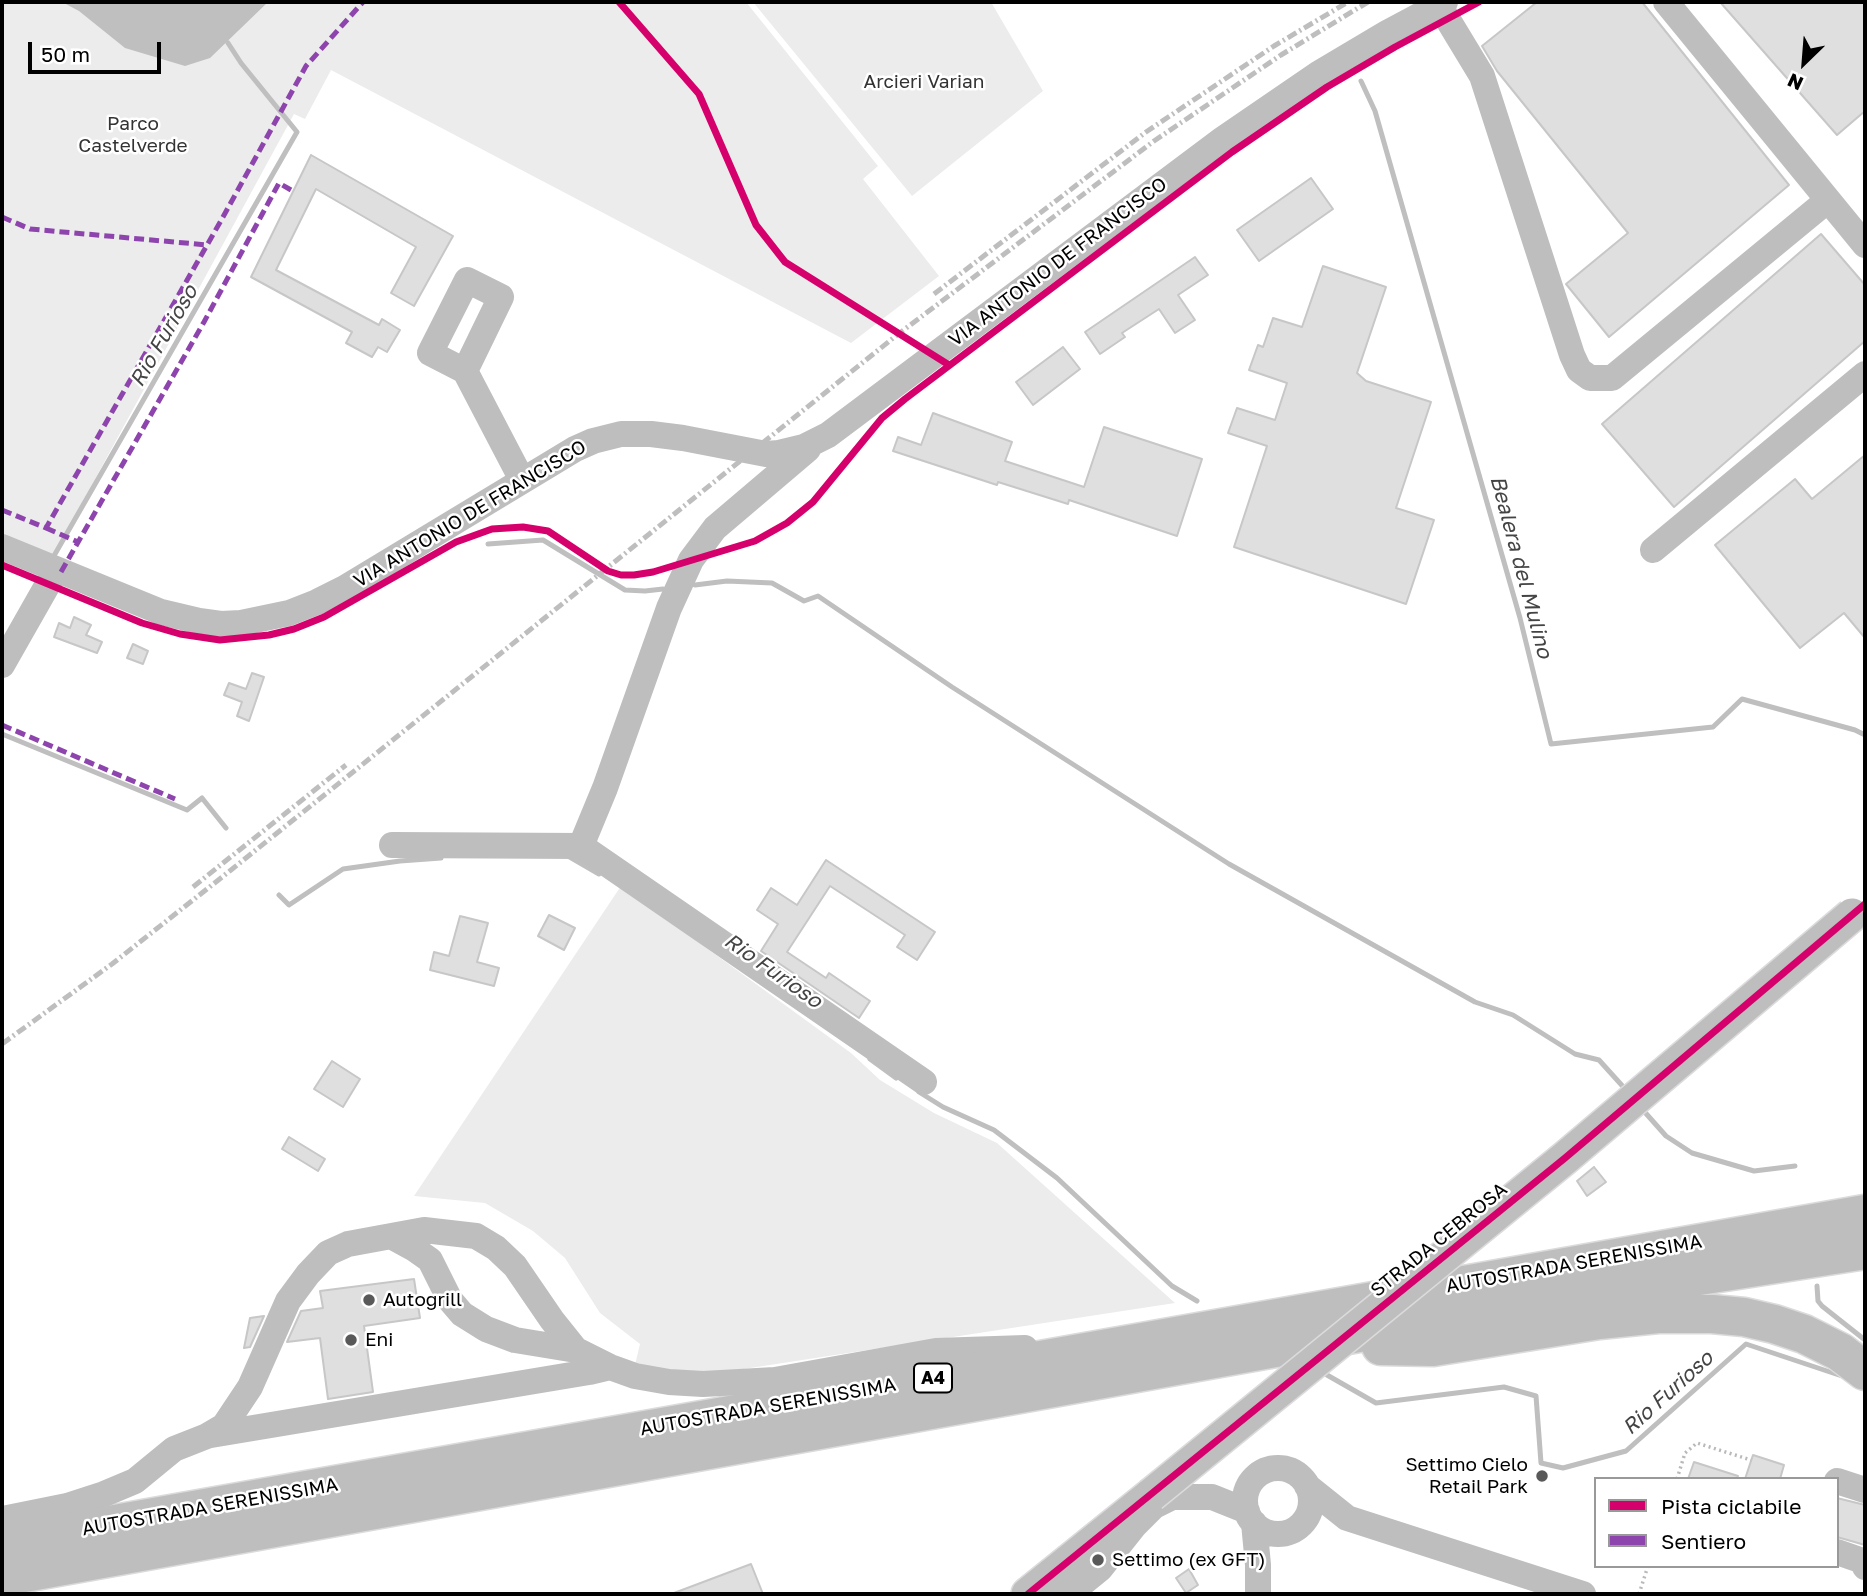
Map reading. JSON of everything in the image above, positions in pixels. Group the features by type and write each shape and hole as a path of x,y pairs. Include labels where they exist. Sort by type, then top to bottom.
{"highway":[{"name":"AUTOSTRADA SERENISSIMA","path":"2,1544 1865,1213"},
{"name":"AUTOSTRADA SERENISSIMA","path":"2,1577 1520,1304 1865,1250"},
{"path":"1291,1345 1433,1347 1599,1320 1658,1314 1712,1314 1744,1317 1804,1334 1840,1352 1865,1371"}],"main road":[{"name":"STRADA CEBROSA","path":"1028,1594 1565,1158 1859,909"}],"street":[{"path":"1666,2 1865,245"},
{"path":"1442,4 1482,76 1572,355 1579,370 1590,378 1612,378 1828,200"},
{"name":"VIA ANTONIO DE FRANCISCO","path":"2,547 147,607 184,619 221,624 266,620 317,602 345,588 575,449 621,434 665,435 766,454 792,451 818,441 1223,139 1318,74 1442,4"},
{"path":"465,372 522,480"},
{"path":"1653,550 1865,374"},
{"path":"581,846 605,789 669,608 691,560 715,528 818,441"},
{"path":"2,665 56,570"},
{"path":"392,845 581,846 924,1082"},
{"path":"2,1519 67,1506 104,1494 135,1480 174,1449 224,1426 245,1395 288,1301 328,1253 348,1244 424,1230 476,1236 496,1248 515,1266 552,1321 576,1350"},
{"path":"391,1236 430,1260 450,1300 463,1314 486,1329 515,1340 576,1350 635,1376 669,1382 739,1383 775,1380 936,1351 1132,1343"},
{"path":"207,1436 610,1367"},
{"path":"1258,1594 1258,1565 1246,1492 1259,1474 1280,1468 1300,1477 1307,1486 1347,1518 1583,1594"},
{"path":"1839,1482 1865,1490"},
{"path":"1258,1565 1310,1508 1307,1486"},
{"path":"1069,1594 1100,1569 1154,1506 1172,1497 1212,1497 1250,1517 1265,1532 1347,1518"},
{"path":"1839,1553 1863,1561 1865,1567"}],"path":[{"path":"1678,1477 1685,1453 1697,1443 1751,1460"},
{"path":"1639,1594 1647,1568"}],"green space":[{"name":"Parco Castelverde","path":"2,2 746,2 878,166 863,179 939,276 851,343 331,70 305,119 294,114 52,558 2,537"},
{"name":"Arcieri Varian","path":"753,2 991,2 1043,91 912,196"},
{"path":"621,886 851,1053 880,1080 934,1113 997,1143 1175,1303 737,1370 674,1373 635,1365 640,1344 600,1313 565,1258 533,1231 485,1203 414,1196"}],"shaded area":[{"path":"62,2 268,2 210,58 185,66 125,48 79,11"}],"building":[{"path":"1537,2 1642,2 1789,185 1609,337 1566,284 1628,233 1497,71 1482,46"},
{"path":"1720,2 1865,2 1865,111 1837,135"},
{"path":"311,155 453,236 414,306 391,293 416,247 316,189 276,270 379,325 382,319 400,330 387,352 378,347 372,357 346,343 352,332 251,277"},
{"path":"1311,178 1333,209 1259,261 1237,230"},
{"path":"1821,234 1865,285 1865,341 1674,507 1602,424"},
{"path":"1195,257 1208,275 1178,295 1195,320 1175,333 1159,309 1122,333 1125,337 1100,354 1085,332"},
{"path":"1323,266 1386,287 1357,373 1366,381 1431,402 1396,508 1434,520 1406,604 1234,547 1267,446 1228,433 1237,408 1275,420 1287,383 1249,370 1258,345 1263,347 1273,318 1302,327"},
{"path":"1063,347 1080,369 1033,405 1016,382"},
{"path":"933,413 1012,442 1005,461 1084,487 1104,427 1202,459 1177,536 1069,500 1068,504 998,482 997,485 893,451 898,437 921,445"},
{"path":"1865,455 1865,638 1844,613 1800,648 1715,545 1795,479 1812,499"},
{"path":"74,617 91,625 86,635 102,642 97,653 54,637 59,623 70,628"},
{"path":"133,644 148,651 143,664 127,658"},
{"path":"252,673 264,677 249,721 237,716 242,702 224,695 229,683 246,689"},
{"path":"826,860 935,932 917,960 897,947 905,935 830,886 787,952 826,978 829,973 870,1001 859,1018 761,951 778,924 757,910 771,888 797,905"},
{"path":"549,915 575,928 564,950 538,936"},
{"path":"460,916 488,923 477,962 499,968 494,986 430,970 434,952 449,956"},
{"path":"332,1061 360,1079 343,1107 314,1089"},
{"path":"289,1137 325,1159 318,1171 282,1149"},
{"path":"1594,1167 1606,1182 1587,1196 1577,1181"},
{"path":"414,1279 420,1318 364,1326 373,1392 328,1399 320,1338 287,1342 301,1311 323,1308 320,1291"},
{"path":"264,1316 250,1347 244,1348 250,1318"},
{"path":"1753,1455 1784,1465 1781,1477 1746,1477"},
{"path":"1694,1462 1738,1476 1738,1477 1689,1477"},
{"path":"1839,1498 1865,1505 1865,1545 1839,1538"},
{"path":"751,1564 763,1594 674,1594 674,1593"},
{"path":"1189,1569 1198,1585 1186,1593 1176,1578"}],"waterway":[{"name":"Rio Furioso","path":"51,561 297,132 228,43"},
{"name":"Bealera del Mulino","path":"1361,81 1375,111 1520,618 1551,744 1713,727 1742,699 1865,735"},
{"name":"Rio Furioso","path":"488,544 543,540 625,590 663,589"},
{"path":"695,585 727,581 772,583 804,601 818,596 952,687 1229,864 1475,1002 1513,1015 1575,1054 1599,1060 1627,1091"},
{"name":"Rio Furioso","path":"2,734 187,810 202,798 226,828"},
{"name":"Rio Furioso","path":"568,856 599,874"},
{"name":"Rio Furioso","path":"279,895 289,905 343,869 441,858"},
{"name":"Rio Furioso","path":"870,1059 896,1078"},
{"name":"Rio Furioso","path":"919,1092 943,1107 994,1130 1057,1178 1172,1286 1197,1301"},
{"path":"1642,1109 1666,1136 1692,1153 1754,1171 1795,1166"},
{"path":"1817,1286 1818,1301 1822,1306 1865,1340"},
{"name":"Rio Furioso","path":"1327,1375 1376,1403 1504,1387 1536,1396 1541,1463 1563,1468 1626,1451 1746,1344 1842,1376"}],"railway":[{"path":"934,294 1146,132 1274,46 1348,2"},
{"path":"2,1044 112,964 231,870 897,335 1154,141 1281,55 1368,2"},
{"path":"193,887 346,765"}],"marked path":[{"path":"2,510 46,528 306,66 363,2"},
{"path":"61,572 204,322 279,183 291,190"},
{"path":"2,217 30,229 207,245"},
{"path":"46,528 78,542"},
{"path":"2,725 175,799"}],"cycle path":[{"path":"619,2 699,94 756,225 785,262 949,365"},
{"path":"2,565 142,623 180,634 220,640 269,635 324,617 456,542 492,529 523,527 548,531 608,571 621,575 653,572 755,541 787,523 813,502 882,418 905,399 1232,152 1327,87 1479,2"},
{"path":"1028,1594 1565,1158 1865,904"}],"place":[{"name":"Autogrill","path":"369,1300"},
{"name":"Eni","path":"351,1340"},
{"name":"Settimo Cielo Retail Park","path":"1542,1476"},
{"name":"Settimo (ex GFT)","path":"1098,1560"}]}
